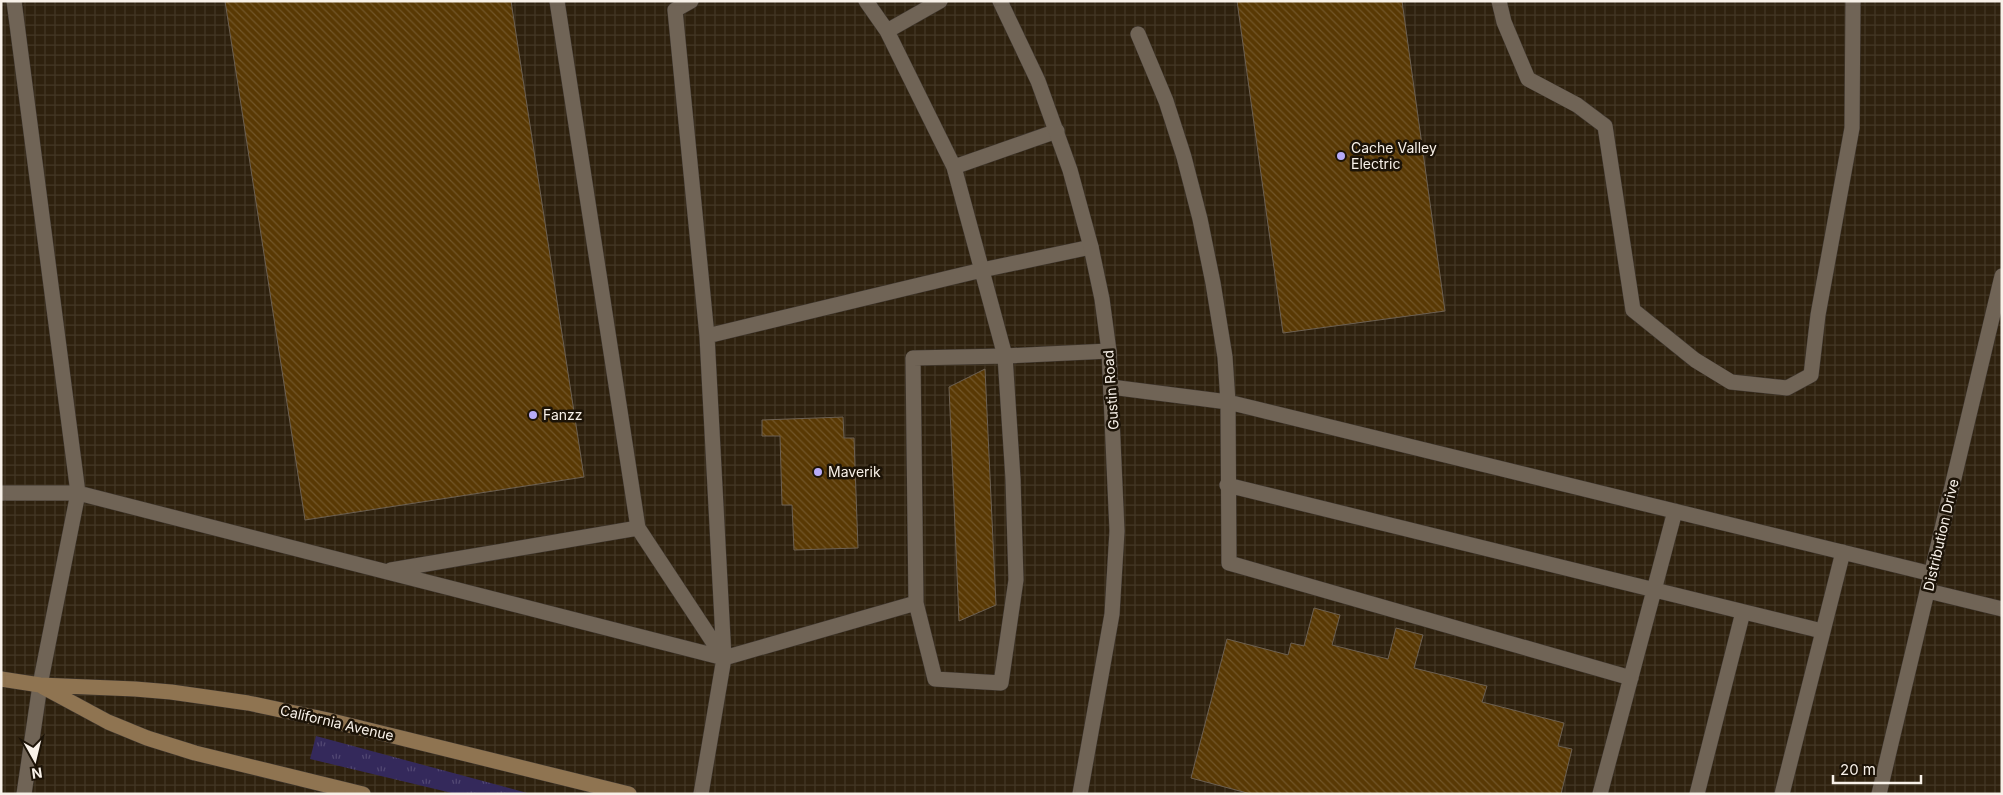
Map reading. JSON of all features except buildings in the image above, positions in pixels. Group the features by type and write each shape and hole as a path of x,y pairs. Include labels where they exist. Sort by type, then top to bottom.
{"main road":[{"name":"California Avenue","path":"1,679 40,685 144,689 248,703 328,720 630,794"},
{"name":"California Avenue","path":"40,685 108,722 147,738 195,753 363,794"}],"street":[{"path":"14,1 78,493 40,685 24,794"},
{"path":"557,1 638,528 724,658"},
{"path":"691,1 676,10 707,336 724,658 701,794"},
{"path":"866,1 887,31 954,167 1005,356 1013,479 1016,580 1001,683 935,679 916,603 913,358 1005,356 1109,351"},
{"path":"887,31 940,1"},
{"name":"Gustin Road","path":"1000,1 1038,81 1070,170 1091,246 1102,299 1109,351 1117,531 1112,614 1080,794"},
{"path":"1499,1 1504,22 1528,79 1577,105 1605,126 1633,310 1695,360 1731,382 1787,388 1810,375 1818,315 1852,128 1854,1"},
{"path":"1138,34 1166,101 1184,156 1200,219 1225,357 1228,402 1227,485 1229,562 1631,678"},
{"path":"954,167 1057,131"},
{"path":"707,336 982,270 1091,246"},
{"name":"Distribution Drive","path":"1879,794 2002,276"},
{"path":"1111,387 1228,402 1932,574"},
{"path":"1227,485 1822,631"},
{"path":"1,493 78,493 724,658 916,603"},
{"path":"1600,794 1675,511"},
{"path":"386,571 638,528"},
{"path":"1782,794 1843,552"},
{"path":"1928,591 2002,609"},
{"path":"1697,794 1743,612"}],"shaded area":[{"path":"1,1 2002,1 2002,794 1,794"}],"green space":[{"path":"316,736 531,794 456,794 310,759"}],"place":[{"name":"Cache Valley Electric","path":"1341,156"},
{"name":"Fanzz","path":"533,415"},
{"name":"Maverik","path":"818,472"}]}
